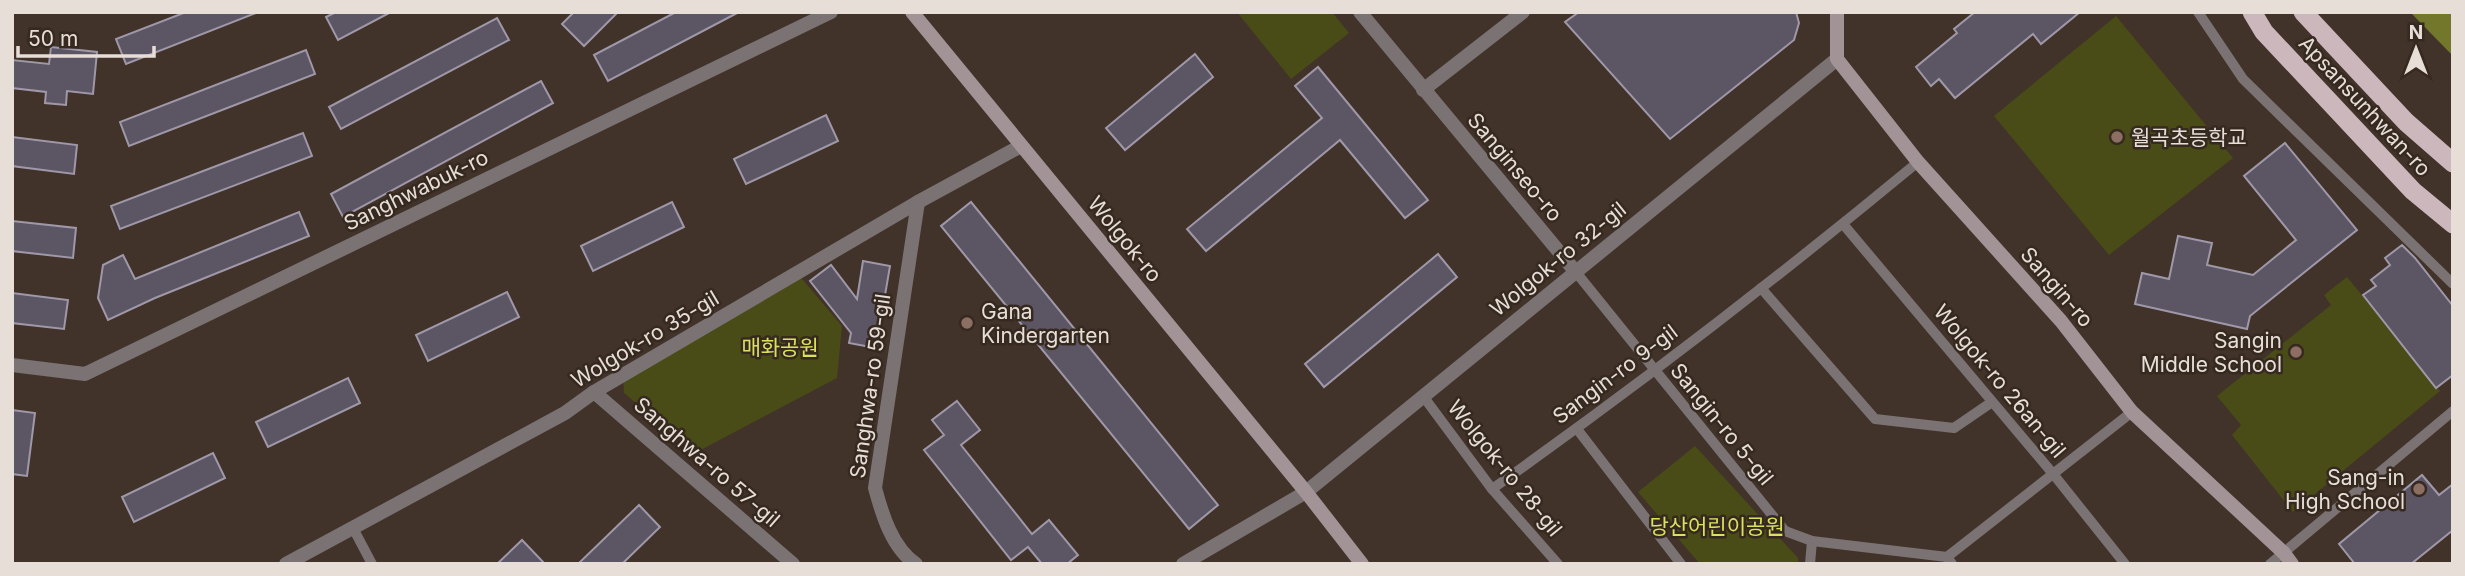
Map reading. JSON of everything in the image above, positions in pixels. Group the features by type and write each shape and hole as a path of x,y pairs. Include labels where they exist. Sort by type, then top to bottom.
{"highway":[{"name":"Apsansunhwan-ro","path":"2252,12 2264,32 2413,191 2453,224"},
{"name":"Apsansunhwan-ro","path":"2303,12 2406,122 2453,163"}],"main road":[{"name":"Wolgok-ro","path":"912,12 1362,564"},
{"path":"1837,12 1837,59"},
{"name":"Sangin-ro","path":"1837,59 1919,162 2060,321 2132,411 2288,558"}],"street":[{"name":"Sanghwabuk-ro","path":"12,365 85,374 831,12"},
{"name":"Sanginseo-ro","path":"1360,12 1575,271"},
{"path":"1423,90 1523,12"},
{"name":"Wolgok-ro 32-gil","path":"1306,492 1837,59"},
{"name":"Wolgok-ro 35-gil","path":"286,564 565,413 594,392 918,202 1021,146"},
{"name":"Sanghwa-ro 59-gil","path":"916,564 906,557 882,515 875,488 918,202"},
{"name":"Sanghwa-ro 57-gil","path":"594,392 793,564"},
{"path":"1183,564 1306,492"}],"lane":[{"path":"2198,12 2243,79 2453,284"},
{"name":"Sangin-ro 9-gil","path":"1492,489 1577,429 1843,224 1919,162"},
{"name":"Wolgok-ro 26an-gil","path":"1843,224 2054,475 2124,564"},
{"name":"Sangin-ro 5-gil","path":"1575,271 1785,531 1812,541 1949,561"},
{"path":"1760,288 1875,419 1954,429 1992,402"},
{"name":"Wolgok-ro 28-gil","path":"1423,396 1492,489 1558,564"},
{"path":"1949,561 2132,411"},
{"path":"2270,564 2288,558 2453,411"},
{"path":"1577,429 1681,564"},
{"path":"353,528 372,564"},
{"path":"1811,564 1812,541"}],"green space":[{"path":"1237,12 1332,12 1349,33 1291,79"},
{"path":"2411,12 2453,12 2453,56 2412,14"},
{"path":"2116,16 2233,158 2109,255 1994,116"},
{"name":"매화공원","path":"797,273 842,326 837,378 695,453 624,393 623,375"},
{"path":"2347,277 2440,391 2293,512 2232,435 2241,425 2217,396 2331,305 2324,295"},
{"name":"당산어린이공원","path":"1695,446 1798,558 1798,564 1700,564 1638,492"}],"building":[{"path":"186,12 256,13 126,64 116,39"},
{"path":"336,12 391,12 338,40 326,17"},
{"path":"574,12 618,12 584,46 562,24"},
{"path":"676,12 739,12 608,81 594,55"},
{"path":"1579,12 1796,12 1799,23 1794,40 1670,139 1565,22"},
{"path":"1975,12 2080,12 2041,44 2033,34 1955,98 1939,79 1931,86 1916,67 1957,33 1954,29"},
{"path":"497,18 509,40 341,129 329,107"},
{"path":"51,47 97,52 93,94 67,91 66,105 45,103 46,92 12,88 12,60 49,64"},
{"path":"306,50 315,74 129,146 120,122"},
{"path":"1195,54 1213,77 1125,150 1106,128"},
{"path":"1318,67 1428,200 1405,218 1340,140 1206,251 1187,229 1322,118 1295,86"},
{"path":"541,81 553,103 343,217 331,194"},
{"path":"826,115 838,141 746,184 734,159"},
{"path":"303,133 312,156 120,229 111,206"},
{"path":"12,137 77,145 74,174 12,166"},
{"path":"2285,143 2357,230 2250,316 2247,329 2135,304 2142,273 2169,279 2178,236 2212,243 2207,265 2253,275 2296,240 2244,176"},
{"path":"672,202 684,227 593,271 581,246"},
{"path":"971,202 1218,505 1189,529 941,226"},
{"path":"299,212 309,236 155,298 108,320 98,298 103,265 123,255 135,279"},
{"path":"12,221 76,228 73,258 12,251"},
{"path":"2402,245 2453,306 2453,375 2436,388 2363,295 2376,286 2371,280 2390,265 2385,258"},
{"path":"1438,254 1457,277 1324,387 1305,364"},
{"path":"863,261 890,266 876,348 849,343 851,333 810,281 831,265 857,299"},
{"path":"507,292 519,317 428,361 416,335"},
{"path":"12,293 68,300 64,329 12,323"},
{"path":"348,378 360,403 268,447 256,422"},
{"path":"957,401 980,430 961,445 1032,534 1049,520 1078,555 1067,564 1042,564 1028,547 1011,560 924,450 944,435 932,420"},
{"path":"12,410 35,413 27,476 12,474"},
{"path":"213,453 225,478 134,522 122,497"},
{"path":"2422,475 2439,495 2453,484 2453,530 2411,564 2355,564 2339,544"},
{"path":"639,505 660,527 622,564 578,564"},
{"path":"522,540 545,564 497,564"}],"place":[{"name":"월곡초등학교","path":"2117,137"},
{"name":"Gana Kindergarten","path":"967,323"},
{"name":"Sangin Middle School","path":"2296,352"},
{"name":"Sang-in High School","path":"2419,489"}]}
